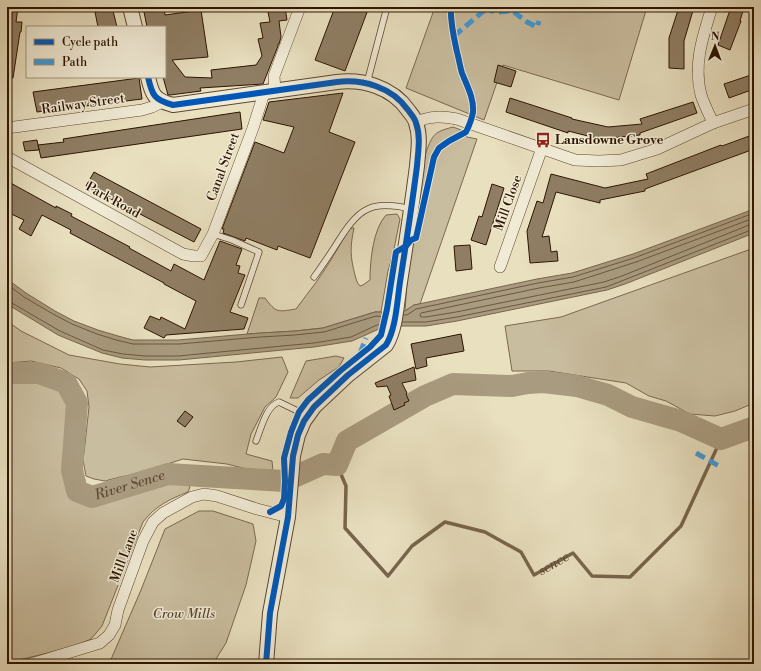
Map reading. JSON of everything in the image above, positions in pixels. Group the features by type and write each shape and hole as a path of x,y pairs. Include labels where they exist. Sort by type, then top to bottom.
{"street":[{"path":"130,7 135,26"},
{"name":"Canal Street","path":"205,249 213,234 253,128 269,92 300,7"},
{"path":"712,7 702,39 698,68 701,95 713,123"},
{"path":"148,78 151,90 156,97 162,102 173,105 344,81 362,82 380,88 395,97 405,105 416,122 419,143 417,166 392,334 386,345 348,375 314,407 298,435 293,456 288,517 270,613 266,664"},
{"name":"Railway Street","path":"7,128 142,110 162,102"},
{"path":"416,122 425,118 436,117 457,119 575,160 599,161 622,160 657,149 713,123 754,109"},
{"name":"Mill Close","path":"500,267 542,148"},
{"name":"Park Road","path":"7,157 183,254 201,256 205,249"},
{"name":"Mill Lane","path":"30,664 100,643 109,635 115,625 118,610 143,541 153,522 163,513 192,497 204,494 216,496 288,517"}],"lane":[{"path":"367,83 387,7"},
{"path":"314,277 349,226 360,213 366,209 376,206 402,207 411,209"},
{"path":"213,234 232,240 259,252 241,305"},
{"path":"256,441 268,412 275,403 279,402 308,416"}],"green space":[{"path":"435,7 647,7 619,100 503,65 484,120 406,88"},
{"path":"453,127 461,130 467,137 477,139 420,304 414,305 405,311 409,253 426,152 430,141 438,132"},
{"path":"397,214 400,219 388,271 381,312 375,312 323,328 247,334 259,298 265,298 275,309 281,311 296,309 329,263 350,228 354,228 351,252 358,284 360,286 363,285 370,280 373,246 378,228 386,215"},
{"path":"754,248 754,403 735,411 715,416 690,414 666,401 649,396 626,383 549,371 512,371 505,326 561,317"},
{"path":"7,321 21,331 69,355 120,364 150,367 236,362 282,357 288,372 276,397 265,407 251,434 246,454 272,461 273,471 266,474 227,464 183,459 136,474 105,481 86,476 83,460 89,407 87,391 79,379 61,368 31,361 7,363"},
{"path":"336,356 344,358 339,367 319,380 298,398 290,398 306,361"},
{"path":"15,374 38,376 63,387 72,402 64,453 66,475 77,496 88,500 105,500 171,482 185,483 190,487 188,492 169,500 158,507 143,522 102,626 91,639 72,647 7,663 7,376"},
{"name":"Crow Mills","path":"199,511 213,511 253,524 256,541 246,585 226,643 213,664 109,664 141,590 165,529"}],"water":[{"path":"754,209 754,233 607,290 457,321 426,326 403,326 379,329 352,341 314,347 179,360 122,358 102,353 58,335 7,304 7,279 26,293 74,321 98,330 133,340 178,340 323,328 375,312 381,312 384,314 405,311 414,305 572,273 633,254"}],"building":[{"path":"7,7 18,7 16,22 22,22 13,78 7,77"},
{"path":"94,7 112,7 117,26 98,26"},
{"path":"143,7 164,7 165,15 201,10 208,57 172,60 185,77 212,78 211,70 256,65 262,56 258,39 263,38 260,23 270,22 267,7 285,7 287,20 279,21 281,37 263,84 200,88 201,91 168,95 163,78 166,78 166,26 147,26"},
{"path":"335,7 369,7 345,71 315,60"},
{"path":"679,7 694,7 684,41 684,69 669,68 669,38"},
{"path":"731,7 744,7 741,21 730,50 718,45"},
{"path":"498,65 516,71 511,87 494,82"},
{"path":"754,74 754,89 729,98 724,84"},
{"path":"139,78 142,99 37,112 33,92"},
{"path":"343,93 329,132 355,142 310,258 278,246 277,250 246,238 245,241 223,233 224,229 222,229 255,142 284,153 294,127 263,120 269,102"},
{"path":"510,98 572,119 608,127 642,124 640,119 693,102 697,113 640,133 640,135 600,139 568,131 568,133 506,112"},
{"path":"240,112 242,129 41,158 38,145 64,142 63,139"},
{"path":"752,135 754,140 754,149 645,189 645,191 600,200 600,203 556,192 542,237 549,236 551,252 557,251 558,261 530,263 527,231 537,201 543,203 551,174 605,188 648,179 646,174 721,145 722,146"},
{"path":"37,140 39,150 25,151 23,142"},
{"path":"94,172 201,229 194,242 86,186"},
{"path":"7,181 56,208 56,206 72,214 71,216 130,247 129,248 171,271 174,264 204,280 220,241 242,249 236,265 240,266 238,273 245,275 230,312 248,318 244,329 166,335 164,338 144,328 150,316 160,320 161,317 185,329 196,301 70,233 71,230 42,215 31,236 19,229 24,220 7,212"},
{"path":"492,184 504,188 486,245 471,240 479,216 482,217"},
{"path":"470,245 472,269 456,271 454,246"},
{"path":"461,334 464,351 426,358 427,366 416,369 411,344"},
{"path":"414,367 416,380 402,383 409,401 404,403 405,405 394,410 389,396 391,395 387,386 377,387 375,383"},
{"path":"185,411 193,417 185,427 177,421"}],"waterway":[{"name":"River Sence","path":"7,373 39,373 66,383 77,403 72,470 77,491 92,497 168,474 285,481 323,464 337,465 347,441 425,396 453,384 512,386 543,382 577,386 608,395 632,407 681,421 721,439 754,427"},
{"name":"sence","path":"337,465 346,486 345,528 388,576 412,546 445,522 485,532 521,552 534,575 573,553 592,576 630,577 681,526 721,439"}],"marked path":[{"path":"485,7 492,11 514,12 527,22 537,27 539,21"},
{"path":"454,36 487,8"},
{"path":"362,353 361,351 366,338"},
{"path":"696,453 719,466"}],"cycle path":[{"path":"270,512 281,506 284,499 284,458 291,432 299,412 308,400 340,371 370,347 381,335 387,309 396,252 406,246 411,240 416,238 434,157 439,148 466,132 470,122 473,107 470,92 462,73 457,52 452,24 451,7"},
{"path":"148,78 155,96 158,99 173,105 337,82 347,81 367,83 385,90 401,102 414,118 418,128 419,144 415,181 396,315 389,339 386,345 348,375 314,407 304,421 298,435 293,456 288,517 270,613 266,664"}],"place":[{"name":"Lansdowne Grove","path":"543,140"}]}
